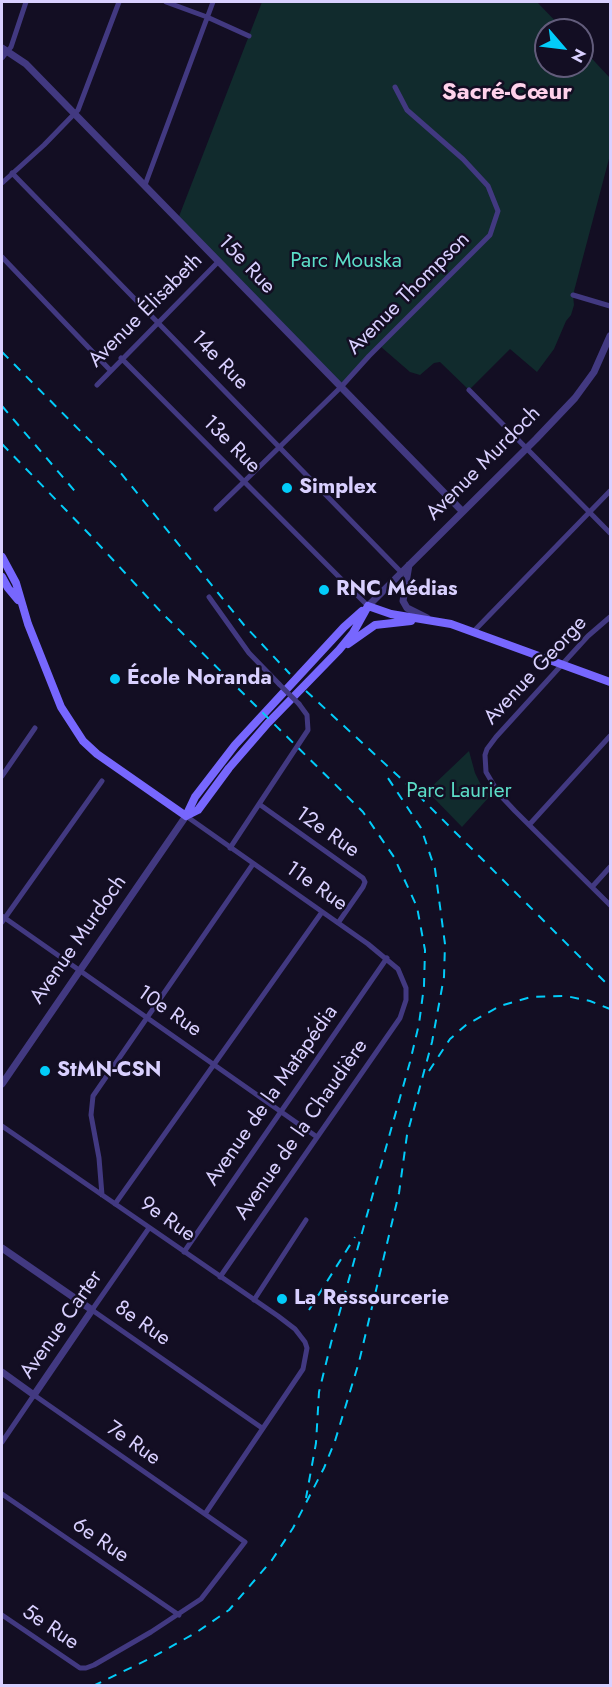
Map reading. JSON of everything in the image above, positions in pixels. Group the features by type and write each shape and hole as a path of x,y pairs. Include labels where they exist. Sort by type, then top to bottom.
{"main road":[{"path":"2,557 15,583 61,707 83,741 97,754 186,816"},
{"path":"2,577 21,603"},
{"path":"368,606 390,614 452,624 610,682"},
{"name":"Avenue Murdoch","path":"186,816 198,810 261,730 353,633 368,606"},
{"name":"Avenue Murdoch","path":"186,816 195,797 235,745 344,627 368,606"},
{"path":"333,656 375,625 405,621 435,621"}],"street":[{"path":"2,58 26,2"},
{"path":"2,183 75,114 82,103 119,2"},
{"path":"166,2 249,36"},
{"path":"145,185 213,2"},
{"name":"15e Rue","path":"5,49 26,64 462,511"},
{"name":"Avenue Thompson","path":"216,509 341,387 490,235 498,211 488,186 464,159 407,110 395,87"},
{"name":"14e Rue","path":"12,173 401,572"},
{"path":"2,257 110,370"},
{"name":"Avenue Élisabeth","path":"97,385 121,358 219,261"},
{"path":"573,295 610,306"},
{"name":"Avenue Murdoch","path":"368,606 554,421 585,385 602,358 610,336"},
{"name":"13e Rue","path":"121,358 368,606"},
{"path":"469,390 610,533"},
{"path":"473,632 610,491"},
{"path":"409,564 403,601 407,608 435,621"},
{"path":"209,597 249,654 307,715 308,730 230,848"},
{"name":"Avenue George","path":"530,825 515,811 489,779 486,772 487,749 588,636 610,617"},
{"path":"2,776 35,729"},
{"path":"610,736 530,825 610,905"},
{"path":"2,919 102,781"},
{"name":"12e Rue","path":"259,804 363,878 365,882 363,887 338,923"},
{"name":"Avenue Murdoch","path":"2,1084 186,816"},
{"name":"11e Rue","path":"186,816 387,958 401,975 406,988 406,1000"},
{"path":"102,1195 99,1158 91,1114 93,1096 253,864"},
{"path":"592,887 610,867"},
{"path":"115,1204 322,912"},
{"name":"10e Rue","path":"2,919 81,970 317,1137"},
{"name":"Avenue de la Matapédia","path":"184,1252 387,958"},
{"name":"Avenue de la Chaudière","path":"220,1277 400,1018 406,1000"},
{"name":"9e Rue","path":"2,1126 295,1329 307,1348 303,1369 262,1428"},
{"path":"254,1300 306,1220"},
{"name":"Avenue Carter","path":"2,1442 149,1228"},
{"name":"8e Rue","path":"2,1248 262,1428"},
{"name":"7e Rue","path":"2,1372 245,1542 201,1599 179,1615"},
{"path":"205,1514 262,1428"},
{"name":"6e Rue","path":"2,1494 179,1615"},
{"name":"5e Rue","path":"2,1615 80,1668 94,1665 179,1615"}],"green space":[{"name":"Parc Mouska","path":"262,2 537,2 552,18 534,18 534,78 594,78 594,61 610,78 610,155 573,295 574,305 554,349 537,372 510,349 469,390 440,362 434,363 420,375 410,372 380,346 341,387 178,219"},
{"name":"Parc Laurier","path":"469,751 475,773 490,796 462,827 427,791"}],"railway":[{"path":"2,352 116,467 244,625 290,674"},
{"path":"2,406 79,496"},
{"path":"2,444 162,613 363,812 394,857 417,907 425,950 424,986 419,1024 319,1392 316,1443 306,1498"},
{"path":"306,691 408,785 610,987"},
{"path":"93,1686 151,1658 197,1632 229,1610 272,1560 293,1528 324,1468 335,1441 359,1362 399,1193 407,1135 432,1042 444,977 445,944 435,869 421,828 384,772"},
{"path":"429,1071 450,1039 466,1025 500,1006 531,997 566,996 590,1001 610,1009"},
{"path":"309,1310 355,1237"}],"place":[{"name":"Simplex","path":"287,488"},
{"name":"RNC Médias","path":"324,590"},
{"name":"École Noranda","path":"115,679"},
{"name":"StMN-CSN","path":"45,1071"},
{"name":"La Ressourcerie","path":"282,1299"}],"district":[{"name":"Sacré-Cœur","path":"507,93"}]}
